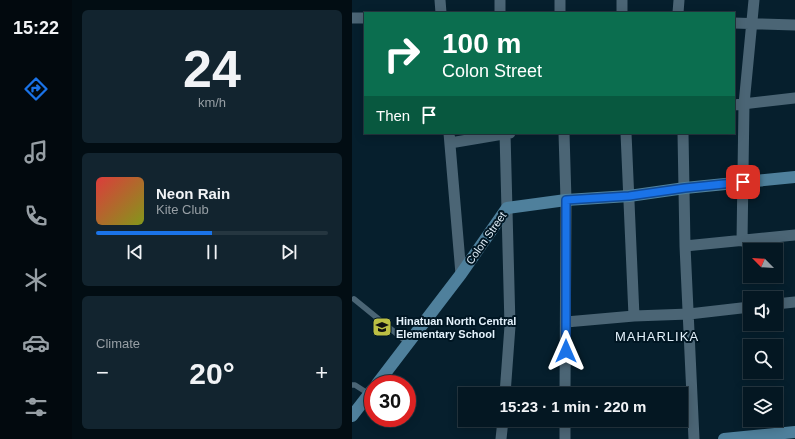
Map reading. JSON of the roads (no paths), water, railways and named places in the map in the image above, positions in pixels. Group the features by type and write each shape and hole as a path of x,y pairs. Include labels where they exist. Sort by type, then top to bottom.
{"main road":[{"name":"Colon Street","path":"384,375 461,274 507,208 566,200 629,196 685,188 795,177"},
{"path":"353,414 364,400"},
{"path":"724,439 749,438 795,432"}],"street":[{"path":"440,0 441,12"},
{"path":"500,0 500,12"},
{"path":"560,0 560,12"},
{"path":"622,0 622,12"},
{"path":"678,12 679,0"},
{"path":"742,241 743,182 739,104 754,0"},
{"path":"352,18 364,18"},
{"path":"735,23 795,24"},
{"path":"739,104 795,98"},
{"path":"461,274 449,138 495,134"},
{"path":"506,387 510,326 507,134"},
{"path":"564,134 566,200 565,387"},
{"path":"626,134 634,316"},
{"path":"683,134 685,246 694,439"},
{"path":"685,246 795,235"},
{"path":"783,303 795,302"},
{"path":"566,322 634,316 689,314 743,308"},
{"path":"501,439 502,427"},
{"path":"565,427 565,439"}],"lane":[{"path":"354,299 408,343"},
{"path":"352,385 364,388"}],"place":[{"name":"Hinatuan North Central Elementary School","path":"382,327"}],"district":[{"name":"MAHARLIKA","path":"657,336"}]}
